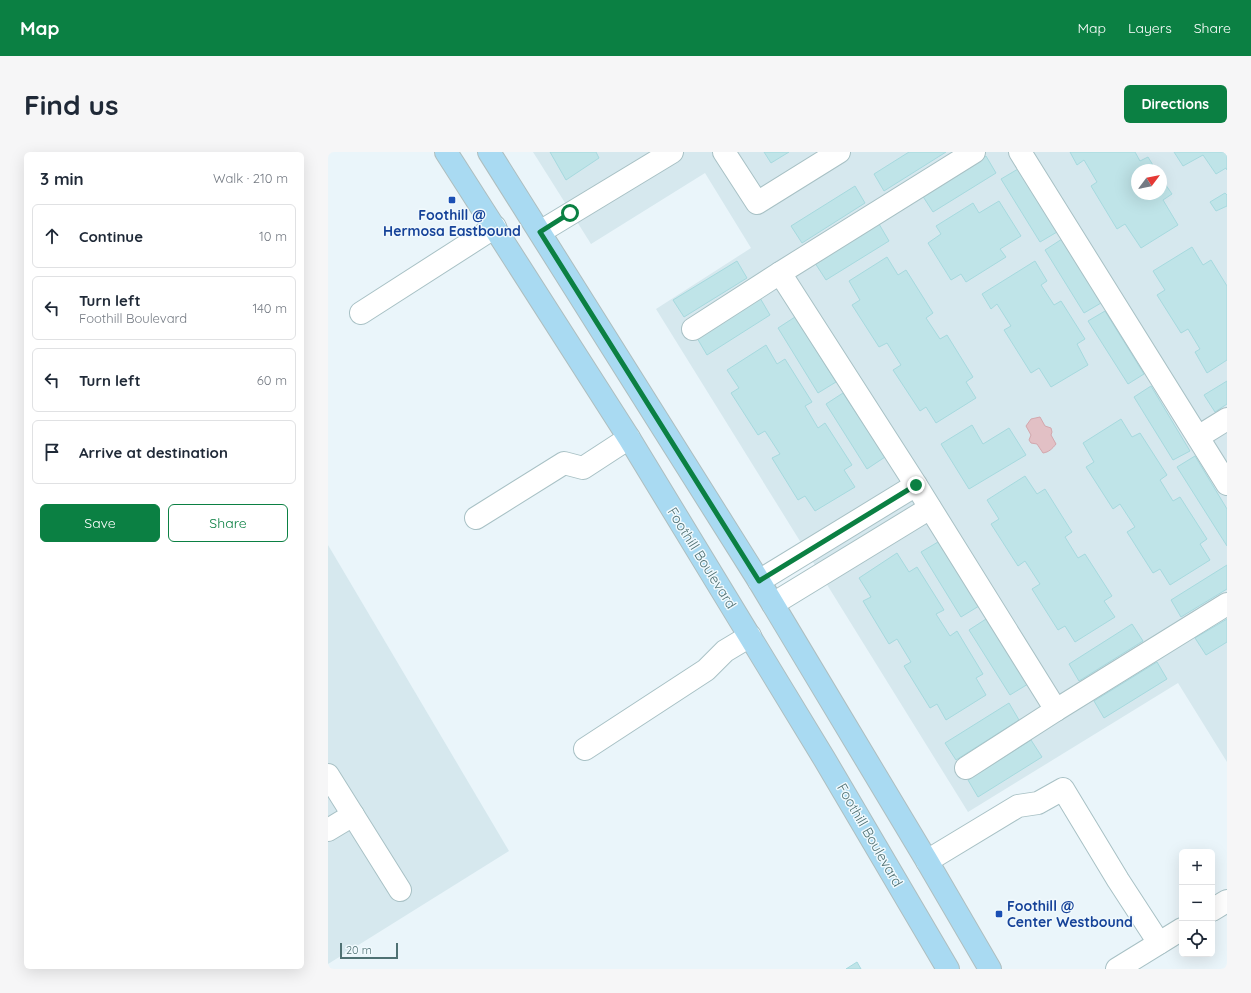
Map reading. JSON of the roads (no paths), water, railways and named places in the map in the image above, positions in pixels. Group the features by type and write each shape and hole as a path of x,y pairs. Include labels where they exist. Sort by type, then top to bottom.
{"main road":[{"name":"Foothill Boulevard","path":"446,152 629,438 825,760 948,969"},
{"path":"489,152 759,581 990,969"}],"street":[{"path":"724,152 757,203 839,152"},
{"path":"693,328 974,152"},
{"path":"1020,152 1227,484"},
{"path":"540,232 664,154"},
{"path":"361,313 495,227"},
{"path":"780,273 916,485 1056,710"},
{"path":"1198,437 1227,419"},
{"path":"476,518 564,463 583,468 629,438"},
{"path":"759,581 916,485"},
{"path":"773,604 930,508"},
{"path":"966,768 1056,710 1227,604"},
{"path":"585,749 706,670 725,651 750,636"},
{"path":"328,775 400,890"},
{"path":"927,861 1018,806 1038,803 1063,789 1118,880 1159,943"},
{"path":"328,830 353,815"},
{"path":"1215,908 1227,901"},
{"path":"1117,969 1179,931"}],"place":[{"name":"Foothill @ Hermosa Eastbound","path":"452,200"},
{"name":"Foothill @ Center Westbound","path":"999,914"}]}
